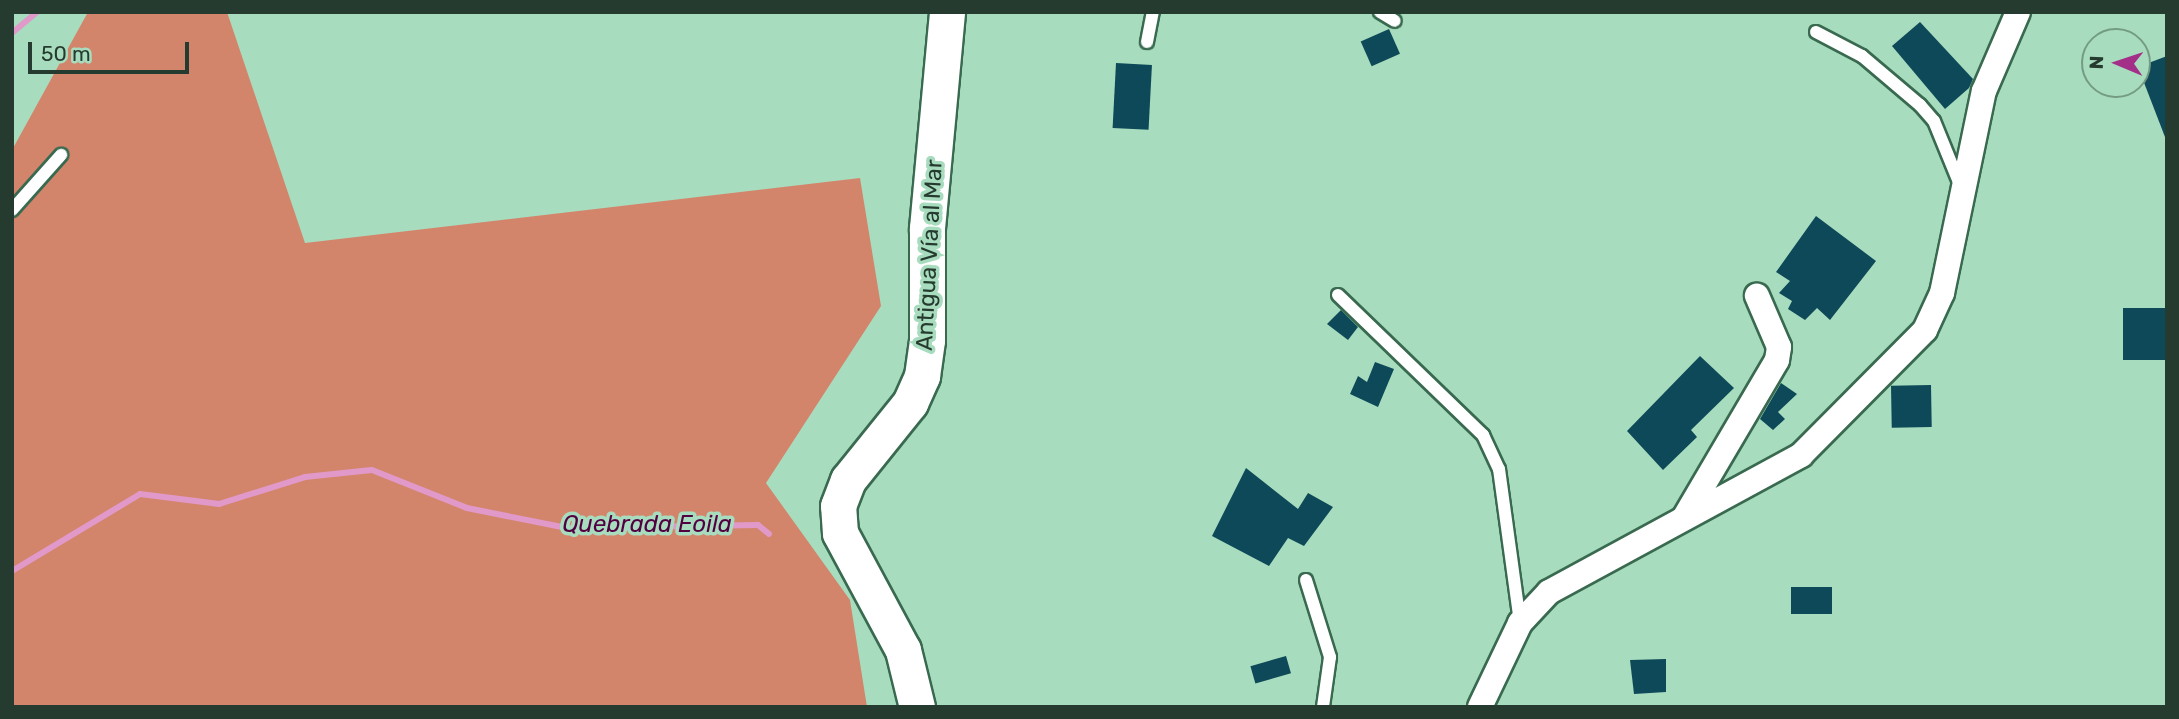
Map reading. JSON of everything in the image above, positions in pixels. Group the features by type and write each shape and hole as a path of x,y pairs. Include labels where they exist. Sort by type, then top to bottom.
{"main road":[{"name":"Antigua Vía al Mar","path":"917,707 903,650 840,533 838,506 848,480 896,425 922,376 927,340 927,228 947,12"}],"street":[{"path":"1480,707 1520,623 1549,592 1801,455 1925,330 1942,293 1961,188 1984,91 2018,12"},
{"path":"1684,519 1777,360 1780,346 1757,296"}],"lane":[{"path":"1147,42 1153,12"},
{"path":"1380,12 1395,21"},
{"path":"1816,32 1862,56 1920,105 1934,121 1961,188"},
{"path":"12,210 61,155"},
{"path":"1338,295 1483,435 1499,469 1520,623"},
{"path":"1306,580 1330,657 1323,707"}],"shaded area":[{"path":"88,12 227,12 305,243 860,178 881,306 766,483 850,600 867,707 12,707 12,150"}],"building":[{"path":"1920,22 1973,79 1969,88 1945,109 1892,46"},
{"path":"1389,29 1400,54 1372,66 1361,42"},
{"path":"2167,56 2167,137 2150,98 2151,62"},
{"path":"1116,63 1152,65 1149,130 1113,128"},
{"path":"1816,216 1876,261 1830,320 1817,308 1805,320 1788,309 1792,301 1779,293 1790,281 1776,272"},
{"path":"2123,308 2167,308 2167,360 2123,360"},
{"path":"1341,310 1358,327 1348,340 1327,324"},
{"path":"1700,356 1734,388 1691,430 1697,437 1663,470 1627,431"},
{"path":"1375,362 1394,369 1378,407 1350,394 1358,376 1367,382"},
{"path":"1781,383 1797,394 1778,412 1785,419 1773,430 1760,419"},
{"path":"1931,385 1932,427 1892,428 1891,386"},
{"path":"1246,468 1298,509 1308,493 1333,507 1304,546 1288,538 1269,566 1212,536"},
{"path":"1791,587 1832,587 1832,614 1791,614"},
{"path":"1286,656 1291,673 1255,684 1250,666"},
{"path":"1666,659 1666,692 1634,694 1630,660"}],"waterway":[{"path":"12,33 37,12"},
{"name":"Quebrada Eoila","path":"12,571 140,494 219,504 305,477 372,470 467,508 567,528 758,525 769,534"}]}
